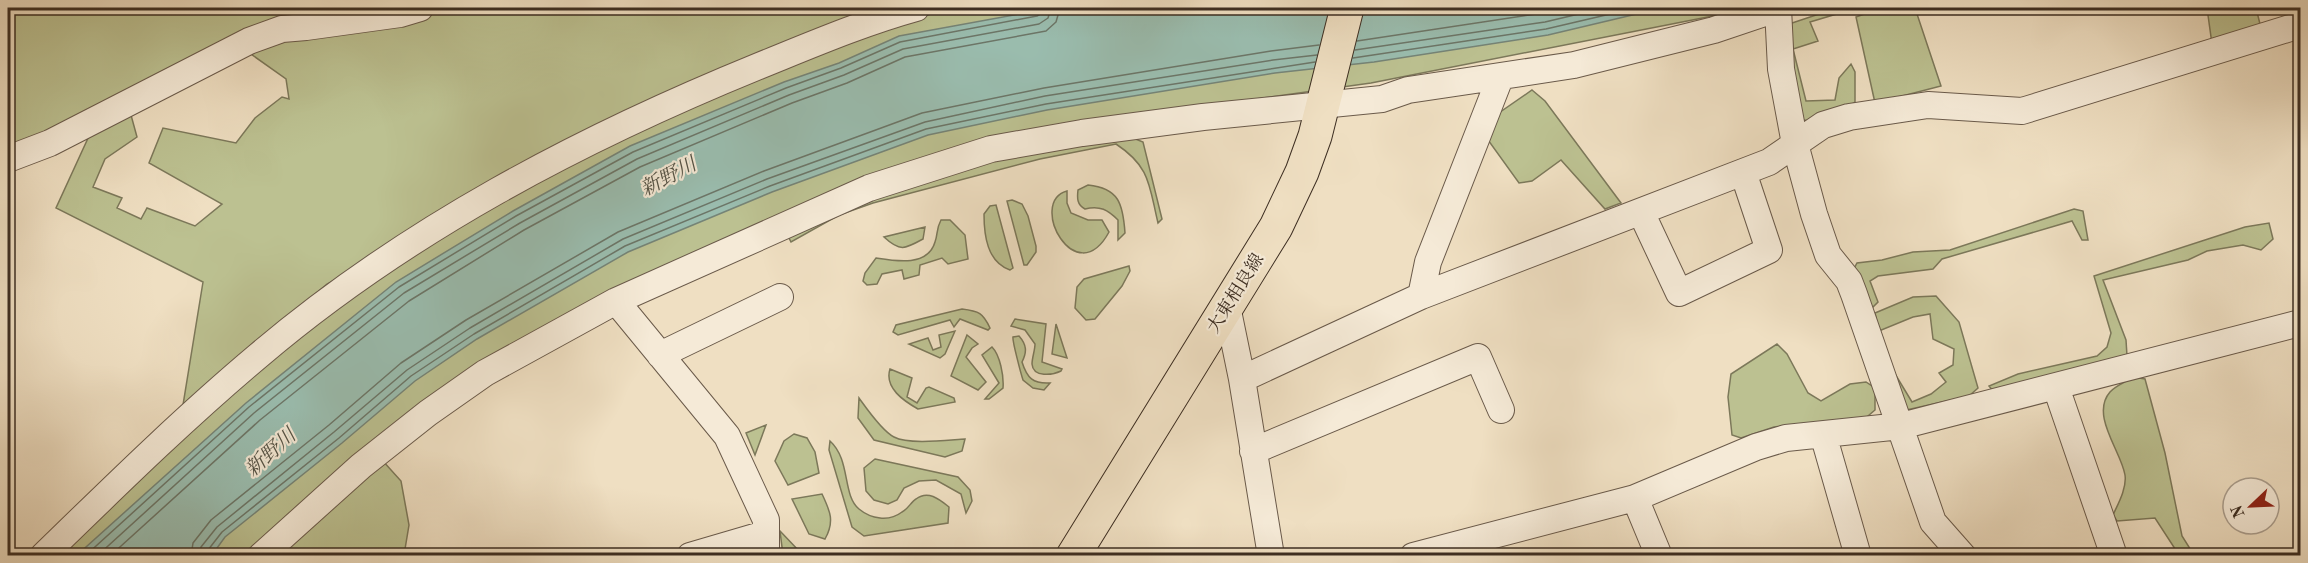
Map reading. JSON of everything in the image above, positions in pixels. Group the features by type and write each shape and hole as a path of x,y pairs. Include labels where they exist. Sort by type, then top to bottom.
{"main road":[{"name":"大東相良線","path":"1072,555 1276,227 1302,172 1325,101 1347,8"}],"street":[{"path":"8,159 50,143 249,41 282,29 400,14 420,8"},
{"path":"43,555 165,439 259,355 328,301 435,226 555,159 678,99 877,19 916,8"},
{"path":"261,555 361,466 428,413 485,373 616,301 869,188 992,149 1082,133 1325,101 1382,99 1408,90 1500,78 1574,65 1714,30 1778,8 1781,69 1795,144 1814,214 1828,255 1849,281 1934,522 1963,555"},
{"path":"1242,378 1421,296 1769,162 1823,125 1849,117 1928,105 2022,111 2301,26"},
{"path":"1421,296 1428,262 1500,78"},
{"path":"1641,212 1679,293 1768,250 1743,172"},
{"path":"660,355 780,297"},
{"path":"616,301 727,435 766,520 765,545 690,555"},
{"path":"1227,306 1242,378 1271,555"},
{"path":"1413,555 1635,498 1756,447 1786,438 1901,426 2301,323"},
{"path":"1253,451 1478,357 1501,410"},
{"path":"2056,387 2114,555"},
{"path":"1822,434 1858,555"},
{"path":"1635,498 1659,555"}],"green space":[{"path":"8,8 917,8 729,80 949,8 1746,8 1371,83 1024,131 485,373 284,520 246,555 54,555 231,380 503,188 327,284 183,405 203,282 56,208 89,136 131,115 137,137 105,159 93,187 122,198 117,208 141,219 147,208 195,226 222,204 149,163 163,128 236,143 255,118 282,97 289,99 286,79 241,47 8,155"},
{"path":"1837,8 1853,8 1810,22 1818,41 1793,49 1806,101 1835,100 1839,78 1851,64 1855,72 1855,102 1820,119 1799,119 1786,25"},
{"path":"1881,8 1915,8 1941,86 1875,103 1856,17"},
{"path":"2207,8 2256,8 2261,28 2212,44"},
{"path":"1532,90 1545,101 1621,203 1605,209 1561,160 1532,181 1519,183 1483,133 1493,117"},
{"path":"1116,131 1143,142 1162,219 1158,223 1147,178 1136,161 1116,144 1040,159 873,203 839,215 791,242 785,230 992,156"},
{"path":"1088,185 1107,190 1113,194 1121,206 1125,233 1118,240 1118,220 1114,216 1099,208 1085,209 1079,203 1078,190"},
{"path":"1067,191 1067,203 1071,213 1088,220 1102,220 1109,232 1096,248 1083,253 1071,249 1061,238 1054,225 1052,211 1056,198"},
{"path":"1012,200 1022,204 1028,216 1036,246 1036,252 1027,265 1024,265 1007,201"},
{"path":"996,205 1013,268 1010,270 996,261 986,239 984,214 990,206"},
{"path":"2074,209 2083,211 2088,240 2082,240 2072,221 1942,259 1933,269 1878,276 1870,281 1878,302 1869,311 1851,274 1857,263 1882,260 1913,252 1950,250"},
{"path":"941,220 950,220 965,235 968,259 948,264 942,258 920,265 919,275 904,279 902,270 882,274 877,284 867,285 863,281 865,273 876,258 901,261 918,259 926,255 935,242"},
{"path":"2269,223 2273,239 2261,250 2243,245 2207,251 2188,260 2103,280 2126,340 2127,356 1993,391 1989,386 2018,374 2097,356 2107,347 2111,333 2094,276 2245,227"},
{"path":"925,227 923,239 907,247 894,245 884,237"},
{"path":"1129,266 1130,271 1122,286 1095,319 1086,320 1075,308 1077,287 1084,279"},
{"path":"1936,296 1959,322 1978,388 1969,396 1902,411 1892,369 1912,402 1931,394 1946,382 1939,373 1953,365 1954,349 1933,339 1930,314 1913,317 1879,331 1875,313 1913,297"},
{"path":"962,309 980,314 990,328 988,330 960,319 954,327 950,320 898,335 893,332 896,325"},
{"path":"1015,319 1046,324 1042,362 1062,369 1061,371 1053,374 1036,372 1032,364 1035,344 1025,330 1011,326"},
{"path":"1056,324 1067,358 1052,354"},
{"path":"955,331 945,354 940,358 909,344 928,338 933,350 941,347 939,335"},
{"path":"967,335 978,344 966,357 986,382 978,390 951,376"},
{"path":"1019,336 1024,342 1025,355 1022,362 1024,368 1035,381 1050,383 1044,390 1033,388 1023,380 1013,339"},
{"path":"1777,344 1787,354 1808,393 1821,401 1850,384 1866,382 1875,388 1875,410 1862,421 1774,427 1741,438 1732,435 1728,397 1731,374"},
{"path":"992,347 1001,366 1003,388 989,399 985,399 999,383 982,355"},
{"path":"890,369 912,378 907,397 917,403 929,387 954,398 955,402 918,409 896,393 890,382"},
{"path":"2133,377 2145,379 2165,453 2182,536 2194,555 2179,555 2155,518 2117,521 2113,515 2120,501 2125,475 2108,433 2103,411 2110,392"},
{"path":"859,398 870,414 894,437 909,441 965,439 962,451 945,457 874,440 858,418"},
{"path":"766,425 755,455 746,433"},
{"path":"794,434 807,438 815,452 819,473 788,485 775,461 784,441"},
{"path":"830,441 841,458 850,495 859,509 874,517 891,517 904,511 920,496 929,495 949,507 948,523 864,536 852,527 829,450"},
{"path":"875,459 958,477 970,490 972,501 966,513 961,494 936,480 919,481 904,488 897,500 888,504 874,500 866,491 864,468"},
{"path":"382,460 401,481 409,525 404,555 271,556"},
{"path":"822,494 831,521 825,539 809,534 792,499"},
{"path":"780,531 801,553 783,555"}],"water":[{"name":"新野川","path":"1052,8 1662,8 1548,35 1374,62 1275,73 1047,110 928,135 772,192 628,252 477,339 415,381 225,537 212,555 76,556 246,403 396,282 513,211 630,146 784,82 839,63 899,36"}]}
